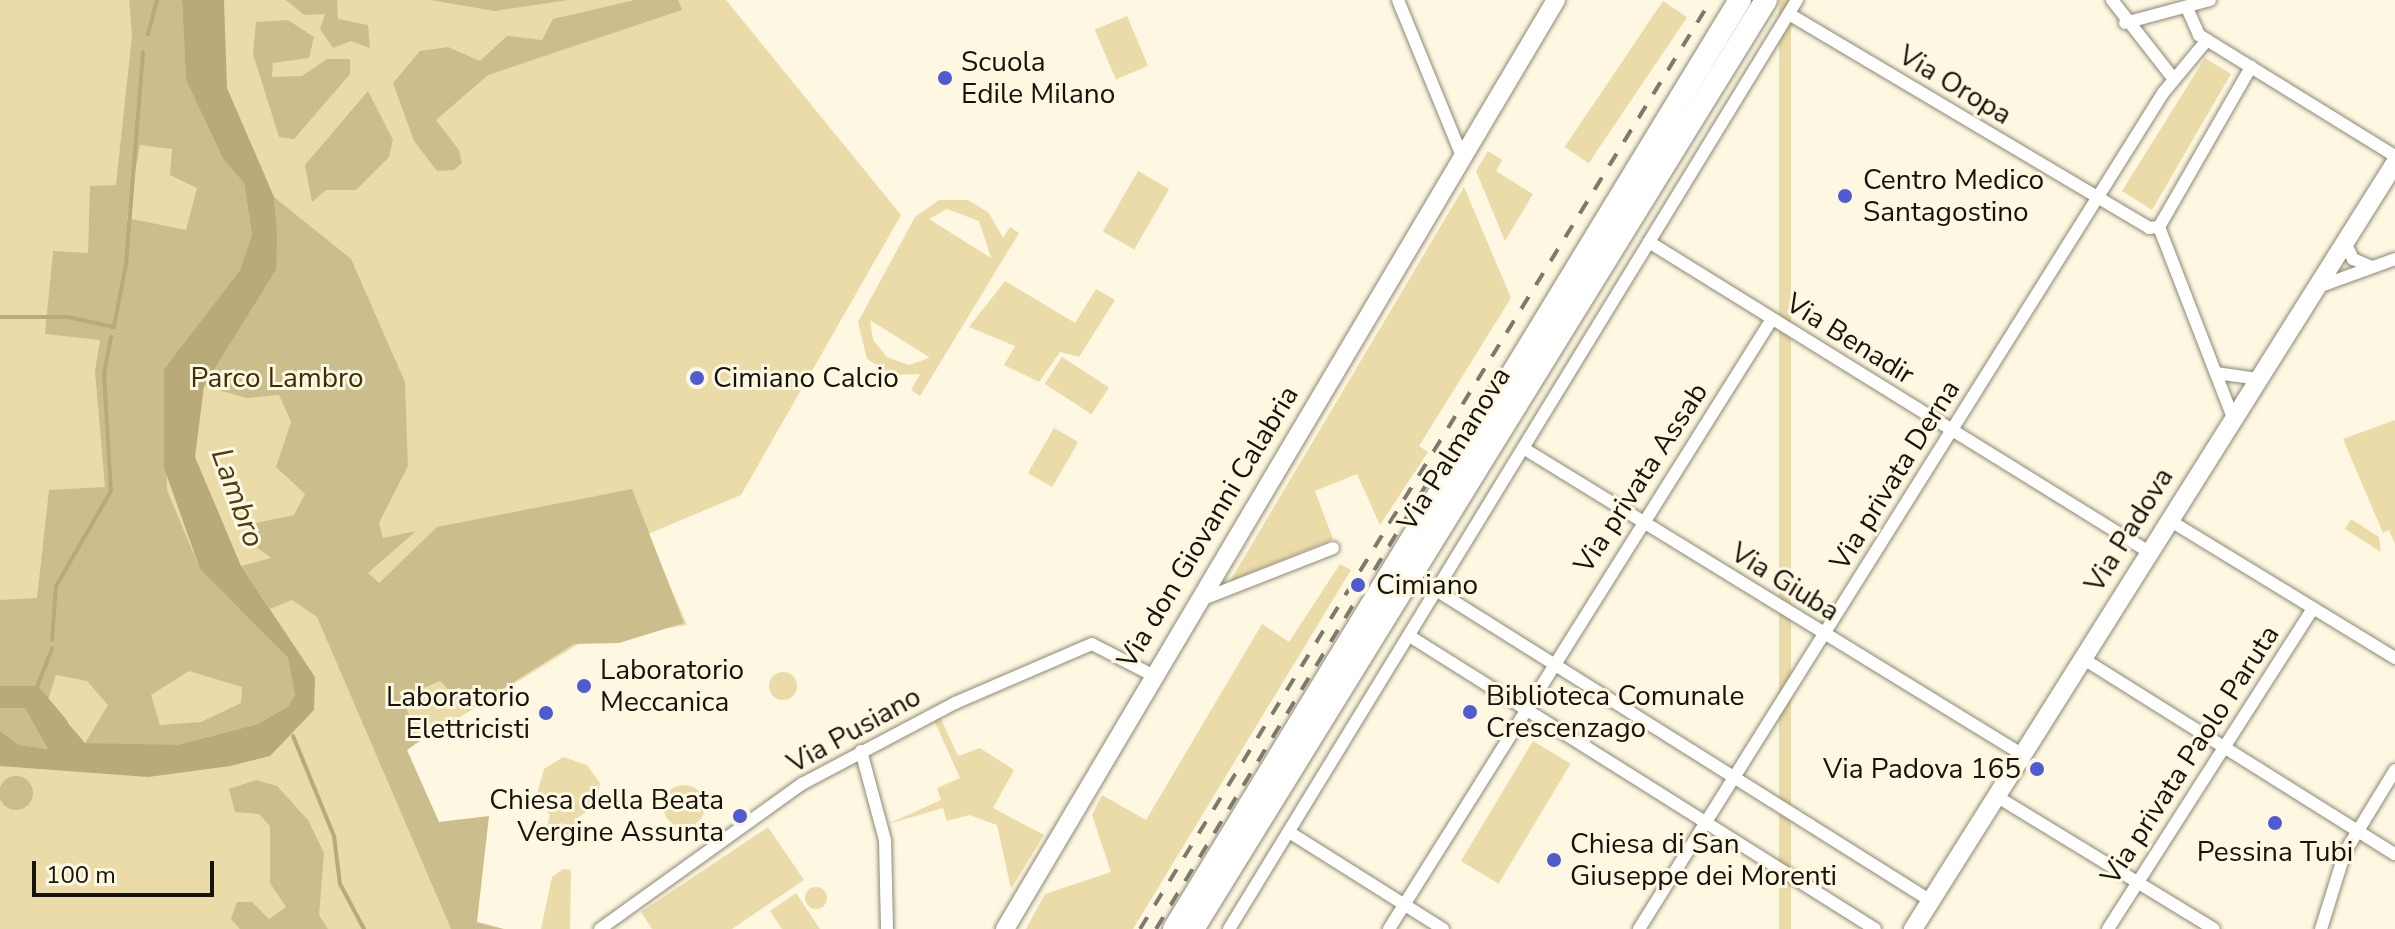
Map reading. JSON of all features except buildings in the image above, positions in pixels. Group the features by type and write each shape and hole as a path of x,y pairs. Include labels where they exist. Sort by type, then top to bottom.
{"highway":[{"name":"Via Palmanova","path":"1174,929 1740,0"},
{"name":"Via Palmanova","path":"1193,929 1766,0"}],"street":[{"path":"1398,0 1462,156"},
{"name":"Via don Giovanni Calabria","path":"1005,929 1194,603 1556,0"},
{"name":"Via Palmanova","path":"1229,929 1439,592 1523,448 1797,0"},
{"path":"2112,0 2125,23 2173,78"},
{"path":"2125,23 2210,0"},
{"path":"2187,8 2192,27 2207,40 2395,156"},
{"name":"Via Oropa","path":"1789,14 2149,228 2159,227"},
{"name":"Via privata Derna","path":"1639,929 2173,78 2207,40"},
{"path":"2233,418 2159,227 2251,67"},
{"name":"Via Padova","path":"1913,929 2395,163"},
{"path":"2344,240 2353,259 2372,267"},
{"name":"Via Benadir","path":"1649,242 2149,552"},
{"path":"2314,288 2395,259"},
{"name":"Via privata Assab","path":"1389,929 1640,520 1772,319"},
{"path":"2216,373 2258,379"},
{"name":"Via Giuba","path":"1523,448 2023,755"},
{"path":"2169,520 2395,658"},
{"path":"1194,603 1333,548"},
{"path":"1439,592 1931,901"},
{"name":"Via privata Paolo Paruta","path":"2108,929 2313,608"},
{"path":"1411,637 1875,929"},
{"name":"Via Pusiano","path":"600,929 790,792 861,751 1090,644 1152,675"},
{"path":"2082,658 2356,833 2395,854"},
{"path":"861,751 885,840 887,929"},
{"path":"2321,929 2356,833 2395,770"},
{"path":"1996,796 2214,929"},
{"path":"1289,832 1443,929"}],"green space":[{"name":"Parco Lambro","path":"0,0 726,0 901,215 741,495 648,534 687,625 582,642 403,752 468,929 0,929"},
{"path":"129,0 182,0 186,80 223,159 244,183 252,235 240,270 164,369 167,490 200,569 288,658 295,695 290,706 258,724 177,745 111,746 85,743 108,705 87,681 56,675 48,700 25,706 49,749 19,745 0,731 0,600 37,598 49,490 105,487 95,371 100,340 45,334 53,251 88,253 90,186 116,185 132,35","holes":["140,145 172,149 170,175 197,188 186,230 127,218","189,671 242,687 241,703 201,722 160,725 151,695"]},
{"path":"286,0 337,0 338,19 368,25 370,48 351,41 333,48 320,29 325,14 304,15"},
{"path":"430,0 568,0 495,11"},
{"path":"635,0 678,0 682,10 488,75 436,120 459,150 462,163 454,170 437,171 414,141 393,83 420,51 448,47 480,61 507,36 542,40 553,19"},
{"path":"1779,0 1791,0 1791,929 1779,929"},
{"path":"1663,1 1687,17 1589,163 1565,147"},
{"path":"1127,16 1148,66 1116,79 1095,30"},
{"path":"288,20 314,37 309,58 273,63 272,77 302,76 327,59 350,59 350,74 294,139 279,137 253,54 256,22"},
{"path":"2205,58 2231,74 2152,210 2122,191"},
{"path":"368,91 393,140 389,157 356,190 326,190 312,202 305,165"},
{"path":"1488,151 1502,160 1496,171 1533,194 1505,241 1476,171"},
{"path":"1138,171 1169,189 1134,250 1103,232"},
{"path":"1464,187 1511,298 1419,446 1428,452 1380,525 1357,474 1315,491 1333,539 1230,581"},
{"path":"274,197 351,259 405,382 408,466 379,523 383,538 416,531 368,573 379,583 437,527 632,489 684,623 619,643 574,644 469,710 440,681 402,697 419,741 407,750 439,822 489,816 477,922 504,929 451,929 317,617 292,600 270,609 241,566 271,558 255,546 252,524 294,515 305,494 276,467 291,422 279,395 247,398 204,386 276,270"},
{"path":"939,200 968,200 989,213 1003,238 1010,227 1019,233 920,396 911,390 920,374 893,375 867,359 858,322 915,217","holes":["947,209 979,221 991,258 929,219","870,320 929,357 929,358 909,365 887,357 873,340"]},
{"path":"1005,281 1075,323 1096,289 1115,300 1079,357 1060,352 1039,382 1004,365 1015,346 969,327"},
{"path":"1062,357 1109,387 1092,414 1045,384"},
{"path":"2395,420 2395,544 2389,530 2383,533 2343,439"},
{"path":"1054,428 1078,442 1052,487 1028,473"},
{"path":"2351,519 2379,537 2381,552 2345,529"},
{"path":"1340,564 1351,570 1133,929 1026,929 1045,894 1111,872 1092,815 1102,795 1146,820 1262,624 1289,642"},
{"path":"783,672 793,676 797,686 793,696 783,700 773,696 769,686 773,676"},
{"path":"940,717 958,756 980,748 1014,770 993,808 1044,835 1011,889 997,825 969,815 947,821 943,808 888,824 941,800 937,788 960,778 934,720"},
{"path":"1533,741 1571,764 1499,884 1461,861"},
{"path":"563,757 587,765 600,783 596,805 576,819 574,839 555,840 545,834 550,815 536,797 544,769"},
{"path":"16,776 28,781 33,793 28,805 16,810 4,805 -1,793 4,781"},
{"path":"256,780 277,786 308,820 324,853 319,915 328,929 240,929 231,919 237,902 252,902 269,919 286,907 270,883 270,826 259,814 235,812 229,789"},
{"path":"684,785 699,791 705,806 699,821 684,827 669,821 663,806 669,791"},
{"path":"768,827 804,880 732,929 652,929 641,912"},
{"path":"563,869 571,870 570,929 541,929 552,877"},
{"path":"816,887 824,890 827,898 824,906 816,909 808,906 805,898 808,890"},
{"path":"796,893 820,929 782,929 770,911"}],"shaded area":[{"path":"182,0 224,0 227,88 274,197 277,235 276,270 204,386 195,457 241,566 315,677 314,710 270,756 230,766 148,777 0,766 0,731 19,745 48,749 24,706 48,700 85,743 177,745 258,724 289,706 295,695 288,658 200,569 164,468 164,369 240,270 252,235 244,183 223,159 186,80"}],"waterway":[{"path":"148,34 157,0"},
{"path":"0,317 68,317 114,327 126,264 143,52"},
{"path":"52,640 56,586 111,491 104,374 111,337"},
{"path":"33,697 52,649"},
{"name":"Lambro","path":"0,697 33,697 57,726"},
{"path":"293,736 334,836 340,884 364,929"}],"railway":[{"path":"1140,929 1711,0"},
{"path":"1156,929 1454,439"}],"place":[{"name":"Scuola Edile Milano","path":"945,78"},
{"name":"Centro Medico Santagostino","path":"1845,196"},
{"name":"Cimiano Calcio","path":"697,378"},
{"name":"Cimiano","path":"1358,585"},
{"name":"Laboratorio Meccanica","path":"584,686"},
{"name":"Biblioteca Comunale Crescenzago","path":"1470,712"},
{"name":"Laboratorio Elettricisti","path":"546,713"},
{"name":"Via Padova 165","path":"2037,769"},
{"name":"Chiesa della Beata Vergine Assunta","path":"740,816"},
{"name":"Pessina Tubi","path":"2275,823"},
{"name":"Chiesa di San Giuseppe dei Morenti","path":"1554,860"}]}
